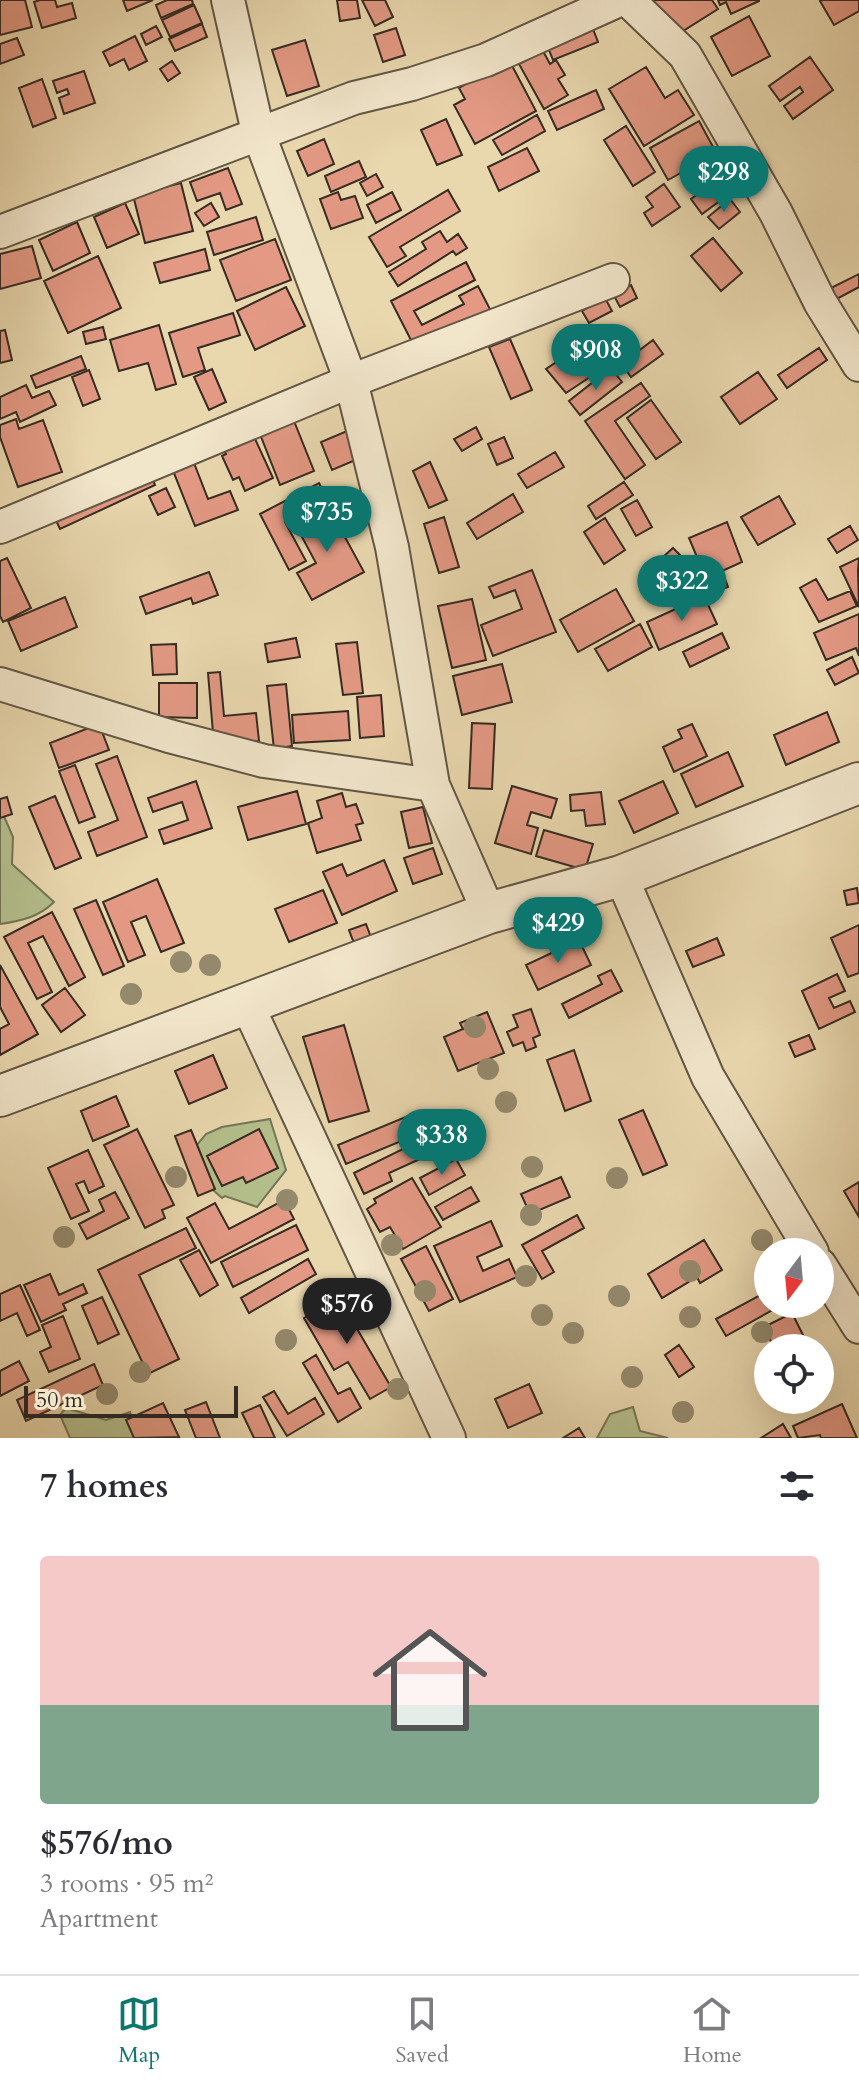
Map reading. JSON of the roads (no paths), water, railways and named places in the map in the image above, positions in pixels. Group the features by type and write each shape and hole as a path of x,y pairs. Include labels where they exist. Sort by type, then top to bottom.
{"street":[{"path":"228,0 258,132 351,381 392,547 433,785 489,913"},
{"path":"0,232 354,98 412,84 486,60 619,0"},
{"path":"628,0 685,55 776,213 820,302 859,365"},
{"path":"0,527 351,381 613,280"},
{"path":"0,684 169,736 264,761 433,785"},
{"path":"0,1096 489,913 621,876 859,783"},
{"path":"621,876 708,1077 804,1238"},
{"path":"246,1002 449,1438"},
{"path":"834,1278 849,1292 859,1327"}]}
